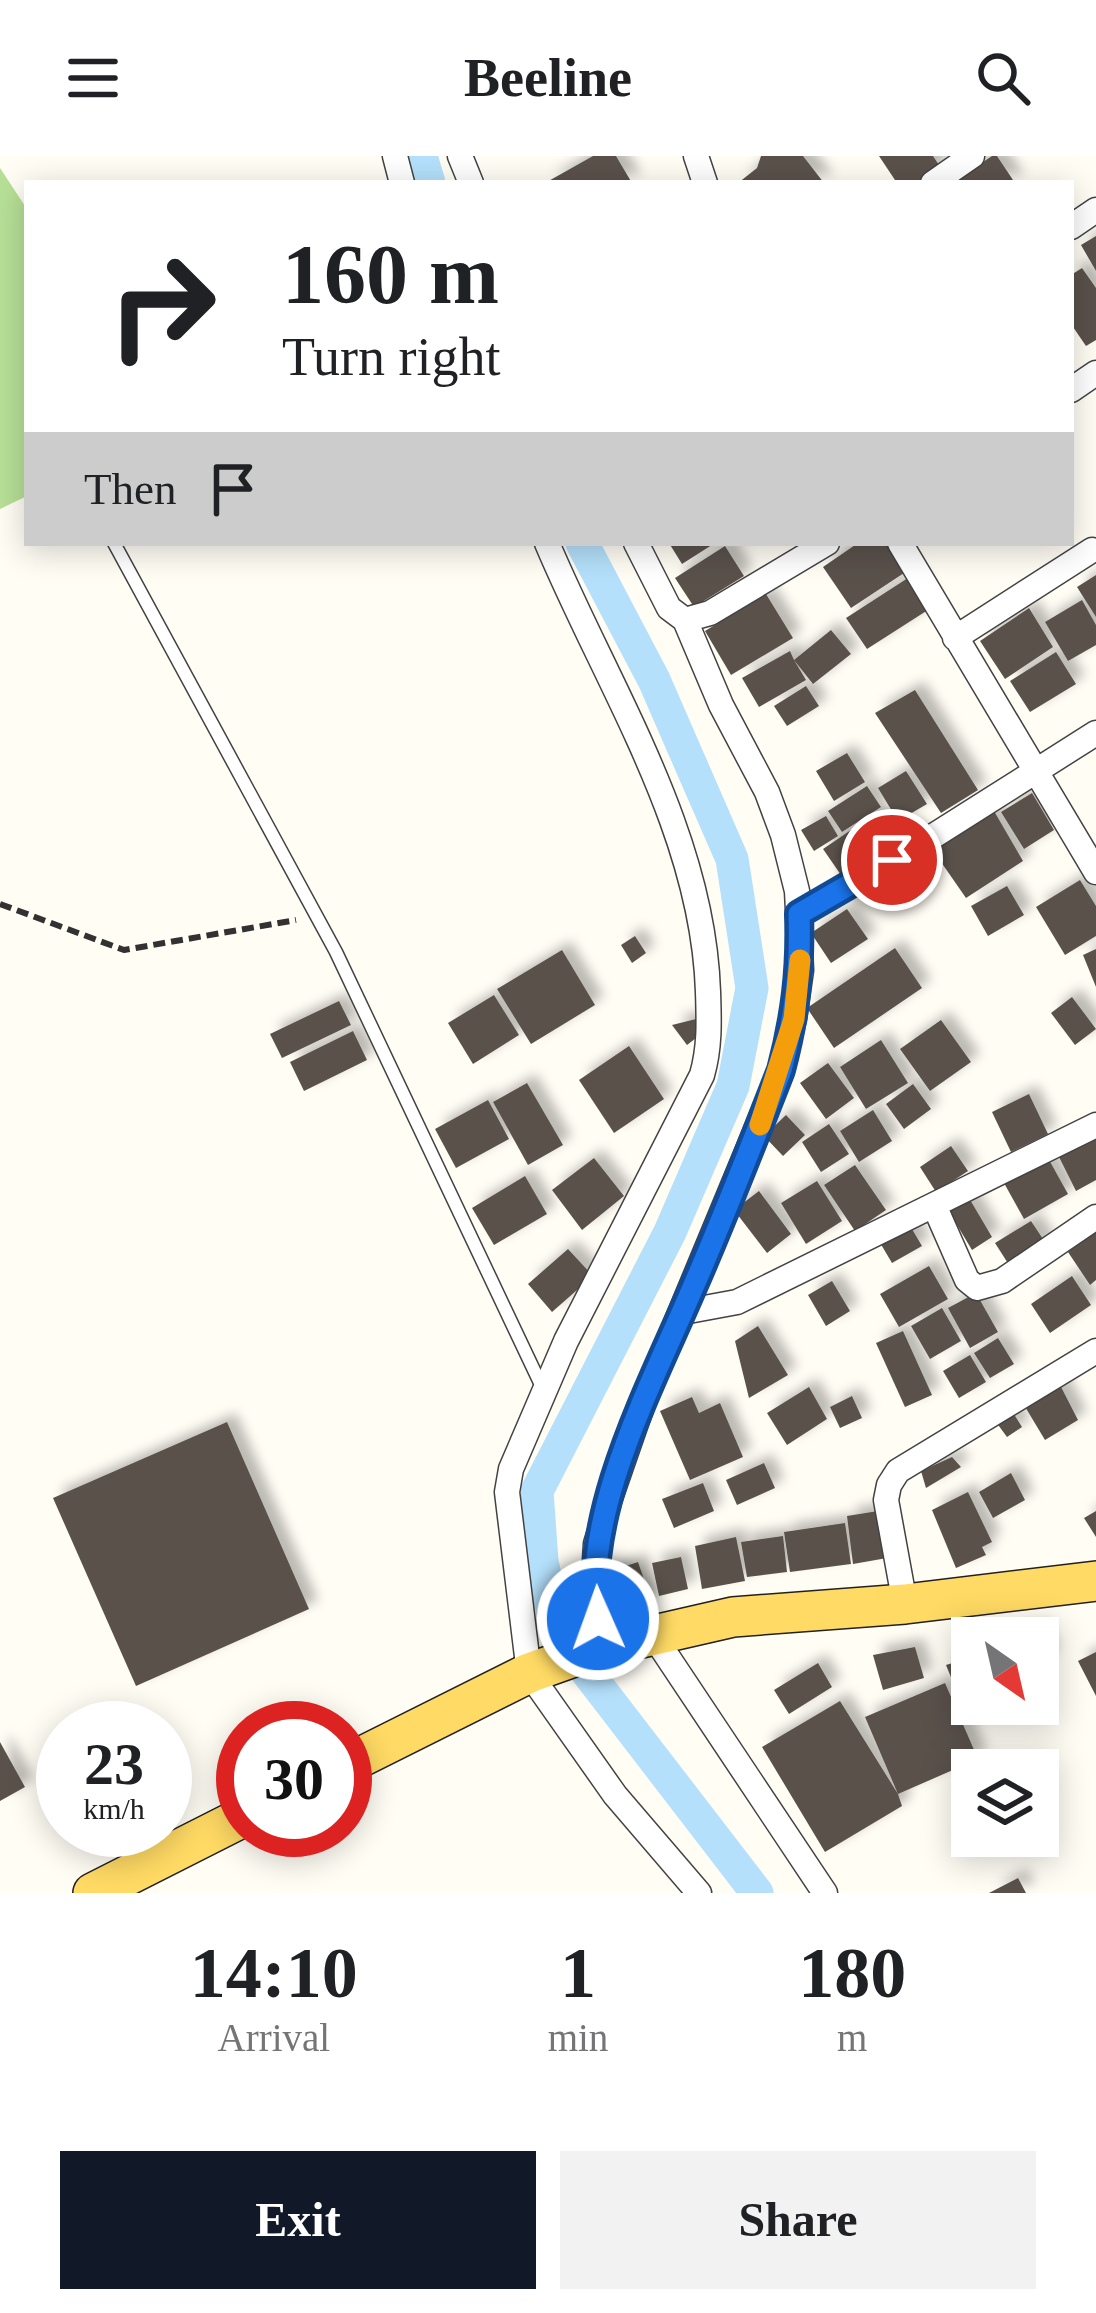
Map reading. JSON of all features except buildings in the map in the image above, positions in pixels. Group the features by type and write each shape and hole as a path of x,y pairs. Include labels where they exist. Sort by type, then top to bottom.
{"main road":[{"path":"372,1752 535,1671 653,1635 733,1617 905,1604 1096,1581"},
{"path":"93,1893 216,1831"}],"street":[{"path":"700,169 722,156"},
{"path":"937,180 972,156"},
{"path":"548,546 676,828 707,952 709,1029 702,1075 544,1390 511,1469 507,1492 535,1671 615,1795 699,1893"},
{"path":"596,1650 596,1544 644,1400 781,1070 801,970 793,872 767,792 721,705 686,620 669,608 638,546"},
{"path":"686,620 710,613 822,546"},
{"path":"902,546 1096,872"},
{"path":"955,638 1092,550"},
{"path":"799,914 1096,733"},
{"path":"683,1312 736,1302 1096,1125"},
{"path":"934,1205 968,1280 977,1288 1002,1281 1096,1217"},
{"path":"905,1604 886,1500 898,1471 1096,1351"},
{"path":"653,1635 825,1893"}],"lane":[{"path":"116,546 317,916 544,1390"}],"path":[{"path":"0,904 124,950 317,916"}],"green space":[{"path":"0,168 24,204 24,497 0,509"}],"waterway":[{"path":"421,156 428,180"},
{"path":"584,546 654,680 732,859 752,988 733,1086 670,1232 537,1491 542,1561 557,1633 757,1893"}],"slow traffic":[{"path":"760,1125 794,1019 800,960"}],"route":[{"path":"598,1619 593,1591 596,1544 609,1501 644,1400 781,1070 801,970 799,914 892,860"}]}
